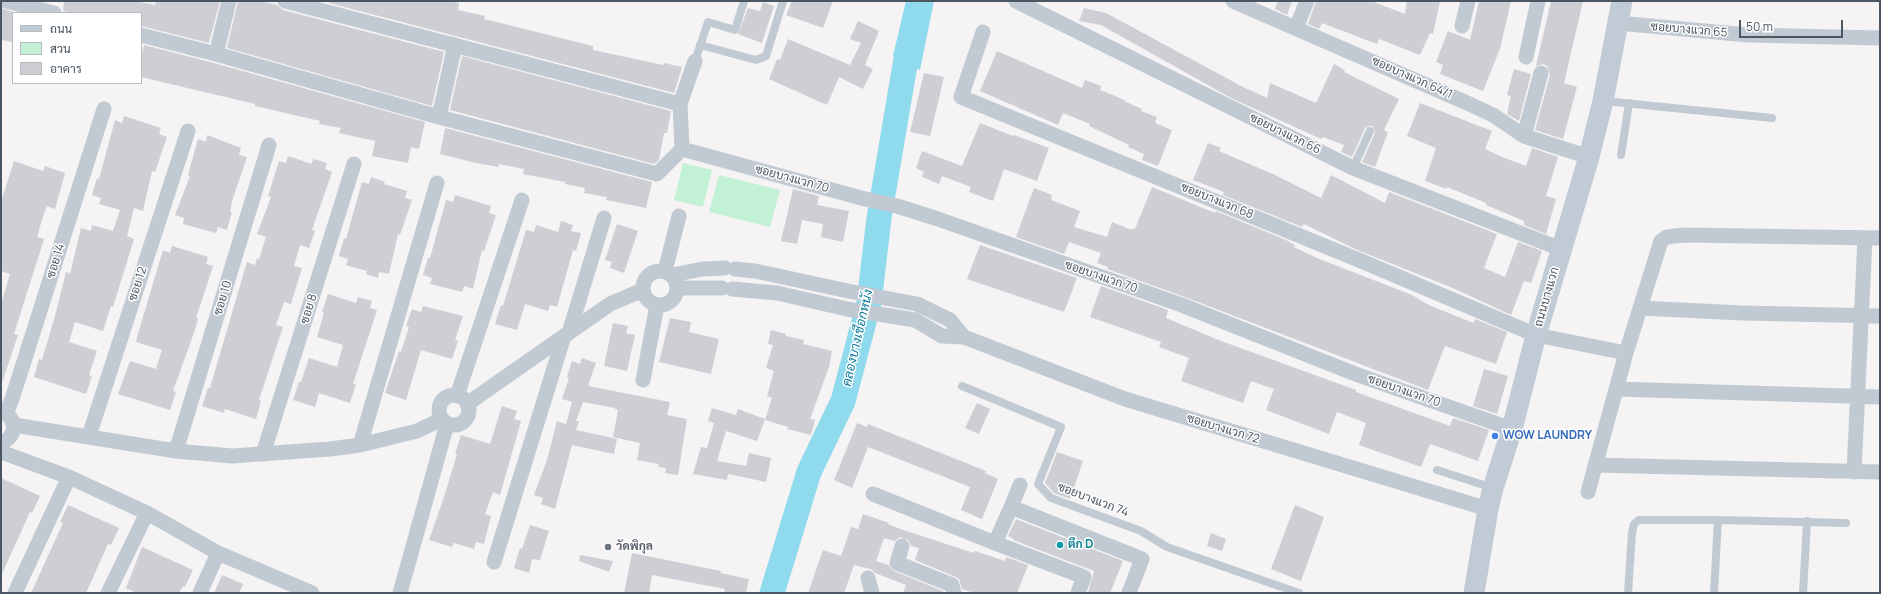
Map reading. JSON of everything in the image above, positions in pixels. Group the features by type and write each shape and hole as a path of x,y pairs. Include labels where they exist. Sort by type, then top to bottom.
{"main road":[{"name":"ถนนบางแวก","path":"1474,593 1493,488 1512,429 1536,335 1589,157 1604,101 1622,1"}],"street":[{"path":"6,1 50,12"},
{"path":"216,54 229,1"},
{"path":"285,1 680,104"},
{"name":"ซอยบางแวก 66","path":"1016,1 1353,168 1561,249"},
{"name":"ซอยบางแวก 64/1","path":"1233,1 1472,105 1493,115 1524,136 1589,157"},
{"path":"1296,28 1307,1"},
{"path":"1462,26 1468,1"},
{"path":"1526,57 1538,1"},
{"name":"ซอยบางแวก 65","path":"1618,23 1748,35 1880,38"},
{"name":"ซอยบางแวก 68","path":"983,32 961,97 1347,255 1536,335"},
{"path":"142,35 216,54 439,117 657,174 682,149 680,104 695,61"},
{"path":"439,117 455,45"},
{"path":"1524,136 1541,73"},
{"name":"ซอย 14","path":"1,442 5,441 12,435 7,417 104,108"},
{"name":"ซอย 12","path":"89,436 188,131"},
{"name":"ซอย 10","path":"176,451 269,145"},
{"name":"ซอยบางแวก 70","path":"682,149 897,206 938,219 1179,304 1358,375 1512,429"},
{"name":"ซอย 8","path":"263,454 354,164"},
{"path":"360,445 437,184"},
{"path":"7,417 89,436 176,451 232,456 330,449 360,445 417,431 444,422 456,425 464,421 468,413 462,400 522,200"},
{"path":"679,216 671,278 675,297 671,302 657,305 649,301 643,290 644,281 647,276 657,271 671,278 727,288 777,293 847,309 915,320 942,336 964,336"},
{"path":"494,562 604,218"},
{"path":"1588,492 1626,353 1658,246 1661,241 1667,237 1684,235 1873,238 1861,316 1854,472"},
{"path":"671,278 703,269 730,268 780,276 848,292 917,304 950,320 964,336"},
{"path":"400,593 444,422 440,415 440,405 447,398 462,400 566,335 610,304 643,290"},
{"path":"643,380 657,305"},
{"path":"1640,308 1880,316"},
{"path":"1536,335 1626,353"},
{"name":"ซอยบางแวก 72","path":"964,336 1125,399 1488,510"},
{"path":"1616,389 1880,397"},
{"path":"1,452 69,478 147,513 218,553 294,590 312,593"},
{"path":"1595,466 1880,472"},
{"path":"15,593 69,478"},
{"path":"872,494 1084,577 1078,593"},
{"path":"995,543 1015,496 1142,559 1129,593"},
{"path":"108,593 147,513"},
{"path":"902,546 897,563 952,585 954,593"},
{"path":"200,593 218,553"},
{"path":"868,578 872,593"}],"lane":[{"path":"695,61 708,22 734,30 744,1"},
{"path":"700,45 756,60 766,56 783,1"},
{"path":"1604,101 1772,118"},
{"path":"1621,155 1629,103"},
{"path":"1353,168 1370,130"},
{"name":"ซอยบางแวก 74","path":"962,386 1061,427 1038,484 1051,498 1141,531 1167,547 1299,593"},
{"path":"1436,470 1493,488"},
{"path":"1628,593 1634,524 1639,520 1807,521 1846,523"},
{"path":"1714,593 1718,520"},
{"path":"1803,593 1807,521"}],"green space":[{"path":"683,163 712,170 703,207 674,200"},
{"path":"719,175 780,190 770,227 709,212"}],"water":[{"path":"906,1 934,1 920,70 893,56"}],"building":[{"path":"64,1 135,1 155,5 156,1 220,1 209,43 142,26 142,12 63,11"},
{"path":"238,1 259,1 277,5 283,10 444,52 432,106 227,48"},
{"path":"330,1 448,1 459,3 458,10 485,16 484,19 593,46 593,50 663,65 664,63 682,67 674,93 329,3"},
{"path":"792,1 833,1 823,28 786,15"},
{"path":"1278,1 1292,1 1287,15 1275,9"},
{"path":"1316,1 1371,1 1405,14 1407,1 1440,1 1433,34 1430,33 1420,55 1379,39 1377,44 1322,23 1319,29 1308,24"},
{"path":"1479,1 1511,1 1500,49 1483,91 1440,74 1443,65 1436,62 1448,31 1470,40"},
{"path":"1551,1 1583,1 1564,83 1577,87 1563,139 1535,130 1550,75 1547,66 1543,64 1536,66"},
{"path":"763,2 774,6 762,43 738,34 748,8 760,11"},
{"path":"1,8 13,12 12,42 1,40"},
{"path":"1084,8 1106,13 1243,87 1267,98 1270,83 1316,103 1334,64 1345,70 1344,72 1399,99 1384,130 1388,132 1375,167 1362,162 1375,133 1373,126 1365,128 1352,157 1341,152 1344,145 1323,137 1321,139 1231,98 1101,25 1079,21"},
{"path":"858,21 879,31 865,65 873,69 863,89 839,77 827,105 769,79 777,59 780,60 788,39 850,65 861,43 850,39"},
{"path":"144,45 425,122 419,149 411,147 408,163 372,156 375,141 339,133 341,128 319,124 320,121 255,106 255,104 142,77 142,53"},
{"path":"997,51 1082,88 1085,80 1101,86 1100,90 1125,100 1124,101 1142,109 1141,111 1157,117 1155,123 1172,130 1158,166 1142,160 1144,154 1128,147 1129,145 1089,126 1090,124 1063,113 1058,125 980,91"},
{"path":"462,56 671,111 667,133 664,133 659,160 654,164 450,110"},
{"path":"1514,69 1531,74 1519,121 1507,114 1511,96 1507,95"},
{"path":"924,73 944,77 930,136 910,132"},
{"path":"1420,103 1492,131 1485,149 1502,157 1526,166 1532,148 1558,157 1546,196 1556,199 1546,234 1524,225 1524,221 1486,205 1486,203 1447,187 1447,189 1425,181 1436,148 1407,136"},
{"path":"124,116 161,128 159,134 167,137 155,172 152,171 143,211 134,208 127,236 134,239 113,307 111,306 103,331 75,322 69,342 97,351 89,375 92,376 86,394 34,377 39,359 42,360 66,272 70,274 81,228 91,231 92,225 113,231 120,210 99,204 101,198 92,195 97,178 99,179 115,120 122,123"},
{"path":"980,123 1049,148 1037,181 1004,169 993,201 969,192 971,187 942,176 939,184 922,177 924,172 916,168 922,151 962,166"},
{"path":"445,128 652,182 646,208 606,200 607,197 584,193 585,188 565,184 565,182 523,174 524,169 499,164 499,167 476,163 440,154"},
{"path":"207,135 241,148 239,155 247,157 232,201 230,212 232,212 227,230 218,227 216,233 183,224 184,218 175,215 190,176 188,175 198,139 206,142"},
{"path":"1208,143 1221,148 1219,151 1275,175 1321,198 1331,175 1385,203 1389,192 1497,234 1484,268 1505,277 1518,242 1542,251 1531,283 1524,281 1511,315 1455,289 1355,249 1304,224 1302,227 1223,195 1224,192 1193,180"},
{"path":"288,156 312,164 313,159 327,163 325,169 332,172 312,230 315,231 309,248 300,245 294,266 302,268 291,304 284,302 276,325 283,327 259,400 261,401 256,419 225,409 224,413 202,406 208,388 210,388 247,262 255,265 257,258 259,259 266,237 257,234 271,197 268,196 279,161 286,163"},
{"path":"14,161 43,171 45,166 65,173 55,209 47,206 44,213 37,237 44,239 14,334 18,335 3,380 1,380 1,304 10,274 1,271 1,202"},
{"path":"371,177 385,182 384,184 407,191 405,198 412,200 400,235 398,234 389,274 379,272 378,278 366,274 367,271 346,265 348,259 339,256 344,238 346,239 362,182 369,184"},
{"path":"1152,187 1215,213 1216,211 1286,240 1295,245 1294,247 1317,258 1412,295 1429,305 1473,323 1475,319 1507,332 1496,364 1445,346 1428,390 1107,269 1108,267 1097,263 1101,253 1069,242 1064,254 1016,237 1034,188 1052,195 1051,200 1080,211 1074,227 1107,237 1112,222 1132,230 1133,228 1135,229"},
{"path":"793,189 819,196 817,205 849,211 843,242 821,237 823,224 802,220 797,244 781,241"},
{"path":"455,195 491,206 489,213 496,215 484,251 482,250 473,289 464,286 462,292 430,284 432,278 423,275 428,258 430,258 446,200 453,202"},
{"path":"561,221 573,225 571,231 581,233 576,251 573,250 557,307 550,305 548,311 525,304 517,330 495,324 501,305 503,306 526,230 534,232 536,225 558,232"},
{"path":"617,224 638,231 624,273 610,268 612,262 605,260"},
{"path":"980,245 1077,278 1064,312 967,279"},
{"path":"172,246 208,257 206,264 213,266 196,318 198,318 195,330 173,391 176,392 170,410 118,394 130,361 156,369 162,350 136,342 163,250 170,253"},
{"path":"1101,286 1168,310 1166,318 1221,341 1356,390 1356,392 1450,426 1453,418 1489,430 1478,461 1430,444 1421,467 1359,445 1366,423 1337,412 1329,434 1266,410 1274,389 1251,381 1243,403 1181,381 1189,358 1159,347 1161,342 1090,317"},
{"path":"328,294 356,303 358,297 372,301 370,308 377,310 353,384 356,384 350,403 319,393 315,407 293,400 309,358 337,367 343,345 317,337 324,313 322,312"},
{"path":"423,306 463,316 455,340 458,341 452,359 421,350 406,400 385,393 399,351 401,352 409,327 406,326 412,309 421,312"},
{"path":"670,318 691,322 689,332 719,339 711,374 659,362"},
{"path":"613,323 628,326 626,333 635,335 627,371 604,366"},
{"path":"771,330 786,334 786,336 804,340 803,344 832,351 829,367 810,419 815,420 811,435 787,429 788,427 765,420 772,398 767,396 774,371 766,368 773,345 768,344"},
{"path":"582,358 596,363 588,386 670,402 667,415 687,419 678,475 665,473 666,468 658,467 659,464 637,460 640,443 613,437 618,410 615,408 583,402 576,421 579,421 576,430 617,439 614,454 572,445 555,509 541,504 543,498 534,495 547,460 557,421 566,424 572,402 562,399 569,378 567,377 572,361 580,364"},
{"path":"1484,369 1508,376 1497,414 1473,406"},
{"path":"977,403 990,409 979,434 965,428"},
{"path":"502,406 517,411 514,419 521,421 500,495 493,492 485,514 491,516 484,544 476,542 474,549 454,543 452,547 429,540 444,497 461,435 490,444"},
{"path":"712,408 736,415 738,409 765,419 757,441 726,431 717,461 746,466 749,453 771,458 766,482 728,474 727,480 693,474 701,447 707,448 714,423 708,421"},
{"path":"857,423 867,427 868,424 986,471 985,473 998,479 982,519 961,510 970,487 868,447 852,488 834,480"},
{"path":"1057,452 1083,461 1070,499 1054,493 1045,483"},
{"path":"1,478 40,496 32,513 30,512 1,576"},
{"path":"68,505 119,528 111,545 108,544 86,593 31,593 63,523 60,522"},
{"path":"1295,505 1324,517 1301,581 1271,569"},
{"path":"863,514 889,523 888,524 900,529 974,553 975,551 1005,561 1006,557 1028,565 1017,593 974,593 962,589 959,579 956,577 915,560 919,548 911,546 908,540 900,537 895,541 884,538 876,561 888,565 894,571 943,591 942,593 903,593 906,585 875,573 871,569 854,565 844,593 808,593 823,550 841,556 851,527 858,529"},
{"name":"ตึก D","path":"1016,519 1123,561 1110,593 1088,593 1094,571 1013,540 1014,539 1008,536"},
{"path":"530,525 549,531 540,560 532,559 529,573 514,568 520,548 522,549"},
{"path":"1211,533 1226,539 1222,551 1207,546"},
{"path":"142,547 193,570 185,587 183,586 179,593 136,593 126,588"},
{"path":"632,553 721,571 720,573 749,579 746,593 724,593 725,589 652,575 649,593 624,593"},
{"path":"580,555 613,561 609,572 579,561"},
{"path":"222,575 243,584 239,593 214,593"}],"waterway":[{"name":"คลองบางเชือกหนัง","path":"772,593 809,472 843,401 869,303 879,218 906,59 920,1"}],"place":[{"name":"WOW LAUNDRY","path":"1495,436"},
{"name":"ตึก D","path":"1060,545"},
{"name":"วัดพิกุล","path":"608,547"}]}
